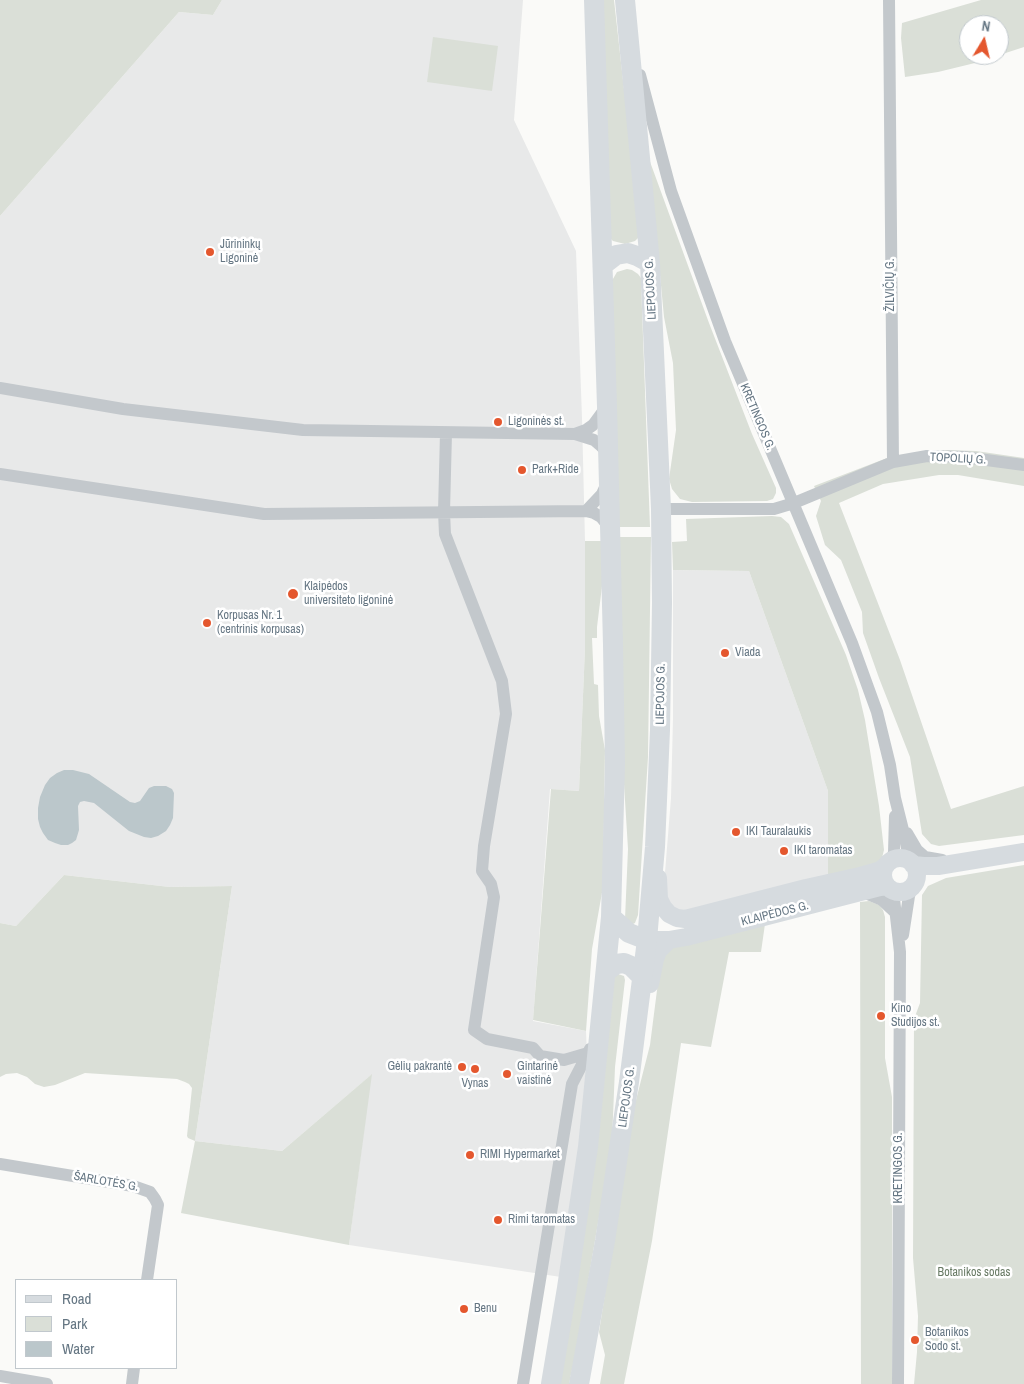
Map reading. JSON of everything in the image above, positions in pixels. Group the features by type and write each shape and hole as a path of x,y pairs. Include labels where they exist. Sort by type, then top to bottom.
{"main road":[{"path":"551,1384 576,1236 588,1148 611,917 615,763 607,406 594,0"},
{"name":"LIEPOJOS G.","path":"578,1384 605,1241 647,940 654,866 661,703 661,509 650,263 625,0"},
{"path":"603,264 616,255 628,253 650,263"},
{"path":"890,888 884,880 883,873 1024,852"},
{"path":"654,866 658,877 659,899 663,907 669,914 685,919 878,871 904,870"},
{"name":"KLAIPĖDOS G.","path":"647,940 669,940 880,887 901,892 909,889 904,870"},
{"path":"611,917 628,934 647,940"},
{"path":"639,1002 650,989 658,951 669,940"},
{"path":"607,971 616,964 624,963 631,966 642,977"}],"street":[{"name":"ŽILVIČIŲ G.","path":"889,0 893,462"},
{"name":"KRETINGOS G.","path":"628,31 671,191 725,341 852,643 874,704 890,765 901,822 904,870 909,896 900,952"},
{"path":"0,388 123,410 303,430 575,434 594,440 608,453"},
{"path":"575,434 593,425 607,406"},
{"path":"446,433 445,534 502,681 506,714 484,846 482,871 491,884 494,897 474,1030 487,1039 533,1048 540,1056 564,1060 588,1053"},
{"name":"TOPOLIŲ G.","path":"893,462 927,456 964,457 1024,465"},
{"path":"661,509 774,509 794,503 893,462"},
{"path":"0,474 264,514 586,510 600,517 610,527"},
{"path":"586,510 602,494 608,478"},
{"name":"KRETINGOS G.","path":"895,798 894,852 904,870"},
{"path":"901,822 917,850 925,857 956,863"},
{"name":"KRETINGOS G.","path":"890,888 896,913 900,952 898,1384"},
{"path":"863,892 882,900 896,913"},
{"path":"523,1384 572,1084 600,1034"},
{"path":"564,1060 572,1084"},
{"name":"ŠARLOTĖS G.","path":"0,1164 133,1186 150,1192 158,1205 147,1279"},
{"path":"132,1384 134,1369"},
{"path":"0,1376 47,1384"}],"shaded area":[{"name":"Klaipėdos universiteto ligoninė","path":"222,0 523,0 514,120 576,251 582,418 585,648 579,791 550,789 533,1021 586,1031 588,1081 561,1277 349,1245 371,1075 282,1151 195,1141 232,886 170,887 64,875 16,926 0,923 0,216 179,12 213,15"},
{"path":"673,570 749,571 828,791 828,879 688,914 669,909 664,885 671,798"}],"green space":[{"path":"0,0 222,0 213,15 179,12 0,216"},
{"path":"603,0 614,0 639,223 639,237 635,241 625,244 613,241 610,238"},
{"path":"981,0 1024,0 1024,47 1009,52 1009,15 959,15 959,65 967,65 905,77 901,38 902,23"},
{"path":"433,37 498,46 492,91 427,82"},
{"path":"649,159 709,323 752,434 776,488 773,499 767,501 692,502 680,499 672,489 669,479 676,430 673,363 664,317"},
{"path":"627,269 632,270 641,278 650,527 618,527 610,284 617,272"},
{"path":"945,450 976,451 1024,458 1024,486 958,475 939,475 883,484 839,503 900,660 951,809 1024,786 1024,835 939,846 931,844 922,834 910,757 863,633 862,612 841,560 825,545 816,516 821,501 814,486 887,458"},
{"path":"781,517 789,524 846,655 858,690 865,720 879,806 884,850 882,858 875,864 828,879 828,791 749,571 673,570 672,542 687,541 686,519"},
{"path":"616,537 651,537 648,757 638,915 635,923 631,925 625,919 628,849 623,768"},
{"path":"585,541 602,541 603,578 597,638 592,638 594,684 598,685 599,716 605,750 603,887 592,949 586,1031 533,1020 551,789 579,791 585,648"},
{"name":"Botanikos sodas","path":"1024,865 1024,1384 914,1384 918,1316 913,1258 914,1019 920,1003 922,895 928,886 946,878"},
{"path":"64,875 170,887 232,886 195,1141 187,1136 192,1088 189,1084 177,1079 85,1073 55,1085 44,1087 17,1073 6,1074 0,1077 0,923 16,926"},
{"path":"869,901 879,905 885,917 885,1058 892,1097 892,1384 861,1384 860,902"},
{"path":"765,924 761,952 729,952 711,1047 681,1043 652,1241 624,1384 600,1384 605,1355 599,1332 634,1108 650,1045 661,959 672,948"},
{"path":"618,974 624,976 625,980 615,1067 612,1141 569,1384 558,1384 614,977"},
{"path":"372,1074 349,1245 181,1213 195,1141 282,1151"}],"water":[{"path":"64,770 89,774 130,802 135,803 140,801 149,788 154,786 166,786 172,789 174,793 173,818 170,825 166,831 158,836 144,837 129,831 94,803 84,801 80,802 78,806 79,830 76,840 68,845 61,845 48,840 40,827 38,819 40,797 50,778"}],"place":[{"name":"Jūrininkų Ligoninė","path":"210,252"},
{"name":"Ligoninės st.","path":"498,422"},
{"name":"Park+Ride","path":"522,470"},
{"name":"Klaipėdos universiteto ligoninė","path":"293,594"},
{"name":"Korpusas Nr. 1 (centrinis korpusas)","path":"207,623"},
{"name":"Viada","path":"725,653"},
{"name":"IKI Tauralaukis","path":"736,832"},
{"name":"IKI taromatas","path":"784,851"},
{"name":"Kino Studijos st.","path":"881,1016"},
{"name":"Gėlių pakrantė","path":"462,1067"},
{"name":"Vynas","path":"475,1069"},
{"name":"Gintarinė vaistinė","path":"507,1074"},
{"name":"RIMI Hypermarket","path":"470,1155"},
{"name":"Rimi taromatas","path":"498,1220"},
{"name":"Benu","path":"464,1309"},
{"name":"Botanikos Sodo st.","path":"915,1340"}]}
